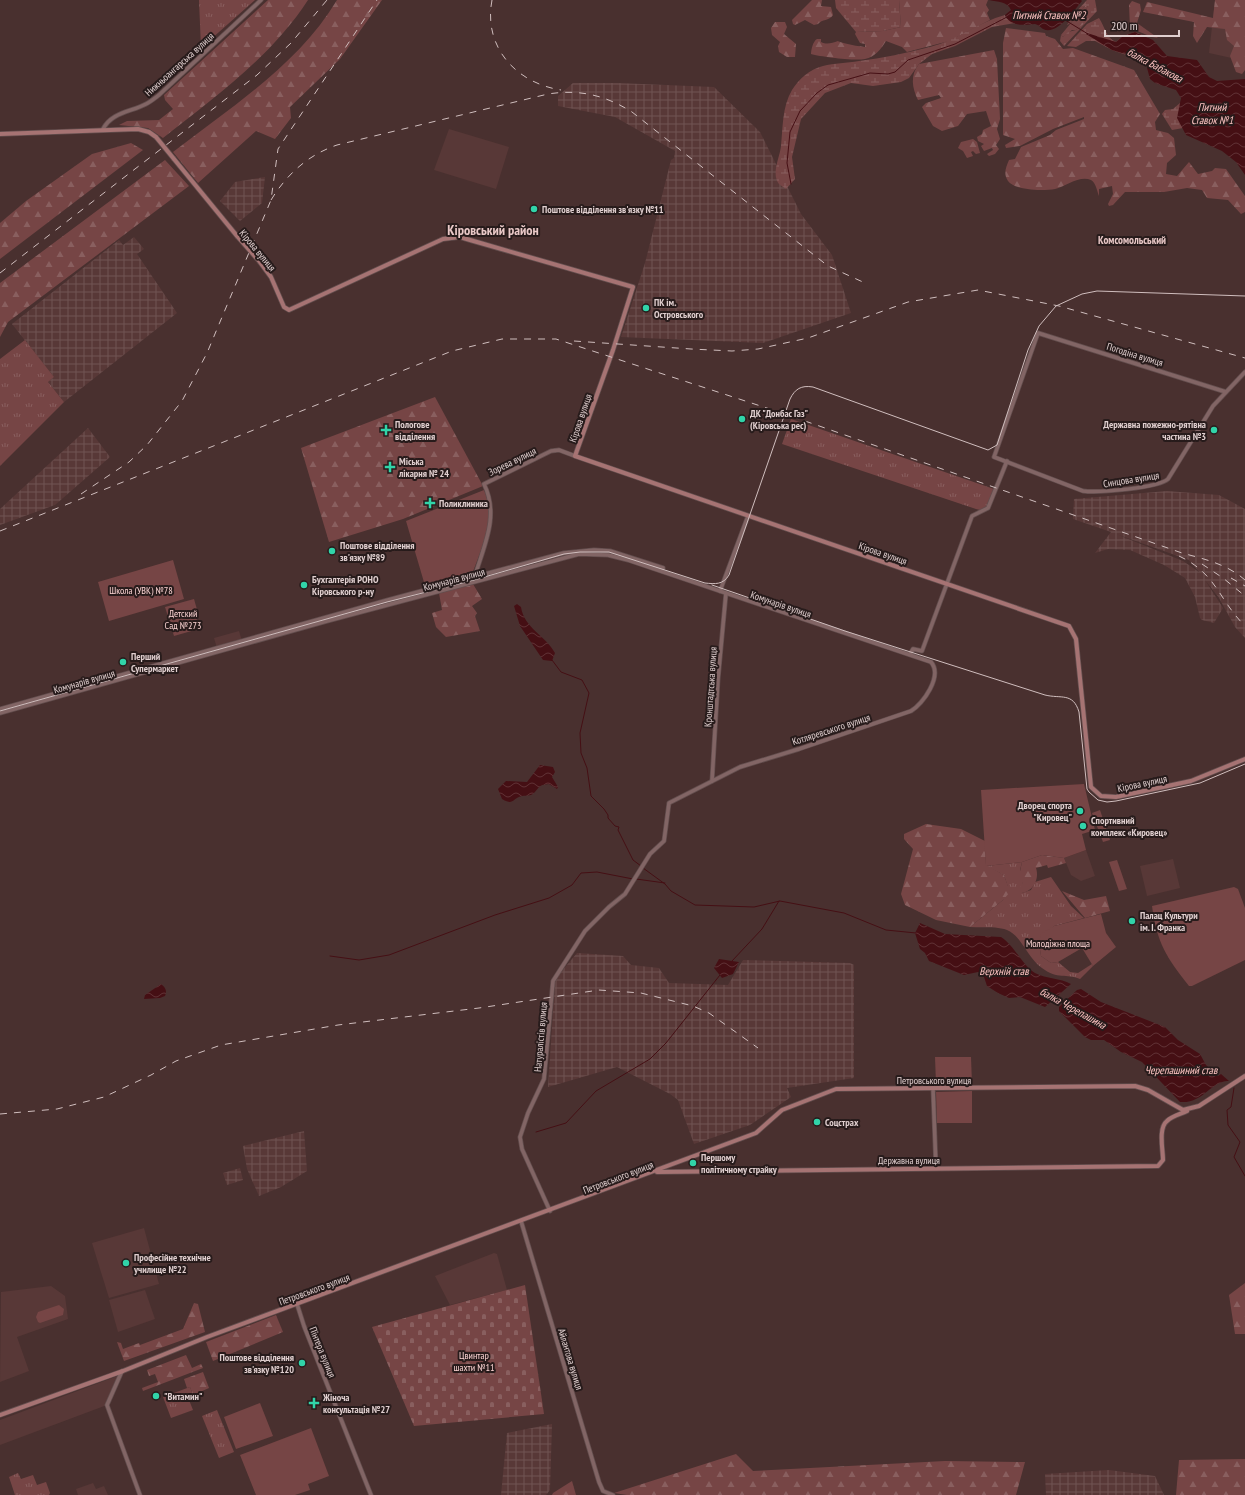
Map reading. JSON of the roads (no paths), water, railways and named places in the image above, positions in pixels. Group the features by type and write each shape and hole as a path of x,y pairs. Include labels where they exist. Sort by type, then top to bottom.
{"main road":[{"name":"Кірова вулиця","path":"0,134 103,129 138,129 150,132 156,137 260,262 271,277 284,306 289,310 418,250 452,237 470,240 633,287 613,350 575,456 1065,624 1073,631 1076,639 1091,787 1097,794 1106,797 1116,797 1191,781 1245,759"},
{"path":"1193,1108 1245,1076"},
{"name":"Петровського вулиця","path":"0,1415 123,1371 297,1304 756,1133 762,1130 780,1111 829,1091 859,1088 1136,1086 1148,1090 1177,1108 1183,1110 1193,1108"},
{"name":"Державна вулиця","path":"653,1172 1155,1166 1160,1165 1162,1160 1162,1130 1164,1123 1193,1108"}],"street":[{"name":"Нижньоангарська вулиця","path":"103,129 115,116 146,104 159,95 260,0"},
{"name":"Погодіна вулиця","path":"994,457 1038,333 1226,392"},
{"name":"Синцова вулиця","path":"994,457 1092,492 1137,488 1163,482 1168,479 1200,426 1226,392 1245,372"},
{"name":"Зорева вулиця","path":"474,580 491,525 490,500 484,484 551,451 559,450 575,456"},
{"path":"910,654 913,649 922,651 972,516 988,508 1007,461"},
{"path":"720,591 748,516"},
{"name":"Комунарів вулиця","path":"0,709 388,600 579,554 608,555 662,570 845,634 910,654"},
{"name":"Комунарів вулиця","path":"0,713 474,580"},
{"name":"Кронштадтська вулиця","path":"712,781 718,679 726,593"},
{"name":"Котляревського вулиця","path":"668,803 740,767 799,750 911,712 922,703 926,696 935,672 935,668 931,662 910,654"},
{"name":"Натуралістів вулиця","path":"550,1211 522,1149 520,1137 528,1113 544,1079 553,981 585,931 609,906 625,894 650,854 664,841 668,803"},
{"path":"933,1088 936,1168"},
{"name":"Айлантова вулиця","path":"521,1221 599,1482 603,1490 613,1495"},
{"name":"Пінтера вулиця","path":"297,1304 304,1326 371,1495"},
{"path":"123,1371 107,1405 140,1495"}],"water":[{"name":"Питний Ставок №2","path":"989,0 1082,1 1065,21 1054,29 1048,30 1035,24 1027,25 1010,22 1005,15 1011,10 1009,7 1002,2"},
{"name":"Питний Ставок №1","path":"1135,32 1153,40 1167,56 1197,60 1209,77 1217,81 1245,79 1245,175 1236,162 1222,151 1186,135 1177,118 1181,98 1176,90 1155,83 1150,79 1146,64 1142,59 1112,50 1086,34 1087,33 1116,42 1123,36"},
{"path":"517,604 521,607 526,621 555,653 552,661 543,660 520,626 514,606"},
{"path":"540,765 553,767 555,772 552,777 558,787 557,789 549,784 545,784 531,795 518,797 511,802 502,799 498,789 506,781 527,782"},
{"name":"Верхній став","path":"920,923 945,934 1001,937 1035,973 1071,984 1045,1007 1020,997 1009,998 987,986 984,977 978,972 964,975 929,961 925,953 920,949 915,933"},
{"path":"719,959 739,962 733,974 722,978 714,968"},
{"path":"161,984 166,990 165,996 160,998 144,999 145,995"},
{"name":"Черепашиний став","path":"1081,989 1101,1002 1165,1027 1178,1040 1200,1054 1206,1065 1218,1076 1221,1074 1229,1081 1217,1084 1201,1096 1188,1102 1180,1102 1142,1062 1121,1052 1104,1040 1091,1040 1085,1037 1059,1011 1059,1007 1077,990"}],"waterway":[{"path":"791,184 787,163 790,132 800,111 817,93 828,85 870,73 888,74 895,72 908,60 955,44 1007,17"},
{"name":"балка Бабакова","path":"1065,20 1088,34"},
{"name":"балка Черепашина","path":"552,660 561,672 582,680 589,693 580,733 581,753 587,768 591,796 604,809 608,815 608,818 615,826 619,827 618,830 633,860 641,866"},
{"name":"балка Черепашина","path":"643,868 665,884 671,891 695,905 754,907 780,901 844,913 886,930 916,933"},
{"path":"330,956 359,960 389,955 495,915 549,898 572,885 581,873 597,872 633,879"},
{"path":"636,879 665,883"},
{"path":"732,961 762,929 779,901"},
{"path":"536,1132 566,1123 596,1091 650,1059 666,1043 720,975"},
{"name":"балка Черепашина","path":"1054,998 1064,1003"},
{"name":"балка Черепашина","path":"1234,1088 1231,1107 1227,1110 1228,1125 1240,1142 1234,1157 1245,1176"}],"tram line":[{"path":"0,711 387,602 474,580 564,554 580,552 609,552 705,583 715,584 724,581 729,575 790,399 799,388 813,387 988,450 997,445 1028,350 1039,326 1056,306 1082,294 1097,291 1245,296"},
{"path":"712,585 845,631 1045,695 1070,699 1073,701 1079,712 1087,789 1098,800 1107,802 1116,801 1200,783 1245,764"}],"railway":[{"path":"0,273 257,75 291,43 327,0"},
{"path":"81,494 129,462 147,445 182,401 207,353 271,200 278,149 377,0"},
{"path":"492,0 491,17 493,33 498,47 506,60 517,71 530,80 561,90"},
{"path":"271,200 284,182 299,166 326,149 337,145 548,94 570,92 581,93 612,101 632,112 828,266 865,283"},
{"path":"574,341 732,351 758,349 808,338 908,302 978,290 1059,306 1245,358"},
{"path":"0,531 452,351 502,339 556,339 785,414 1182,553 1215,563 1231,570 1245,580"},
{"path":"1179,556 1192,563 1202,571 1245,626"},
{"path":"1202,564 1223,578 1245,596"},
{"path":"1231,578 1245,586"},
{"path":"0,1114 57,1109 104,1097 151,1075 176,1061 221,1045 338,1025 479,1008 599,990 641,993 693,1006 709,1013 758,1048"}],"place":[{"name":"Поштове відділення зв'язку №11","path":"534,209"},
{"name":"ПК ім. Островського","path":"646,308"},
{"name":"ДК \"Донбас Газ\" (Кіровська рес)","path":"742,419"},
{"name":"Пологове відділення","path":"386,430"},
{"name":"Державна пожежно-рятівна частина №3","path":"1214,430"},
{"name":"Міська лікарня № 24","path":"390,467"},
{"name":"Поликлиника","path":"430,503"},
{"name":"Поштове відділення зв'язку №89","path":"332,551"},
{"name":"Бухгалтерія РОНО Кіровського р-ну","path":"304,585"},
{"name":"Перший Супермаркет","path":"123,662"},
{"name":"Дворец спорта \"Кировец\"","path":"1080,811"},
{"name":"Cпортивний комплекс «Кировец»","path":"1083,826"},
{"name":"Палац Культури ім. І. Франка","path":"1132,921"},
{"name":"Соцстрах","path":"817,1122"},
{"name":"Першому політичному страйку","path":"693,1163"},
{"name":"Професійне технічне училище №22","path":"126,1263"},
{"name":"Поштове відділення зв'язку №120","path":"302,1363"},
{"name":"\"Витамин\"","path":"156,1396"},
{"name":"Жіноча консультація №27","path":"314,1403"}],"district":[{"name":"Кіровський район","path":"493,230"},
{"name":"Комсомольський","path":"1132,240"}],"park label":[{"name":"Школа (УВК) №78","path":"141,590"},
{"name":"Детский Сад №273","path":"183,618"},
{"name":"Молодіжна площа","path":"1058,943"},
{"name":"Цвинтар шахти №11","path":"474,1360"}]}
